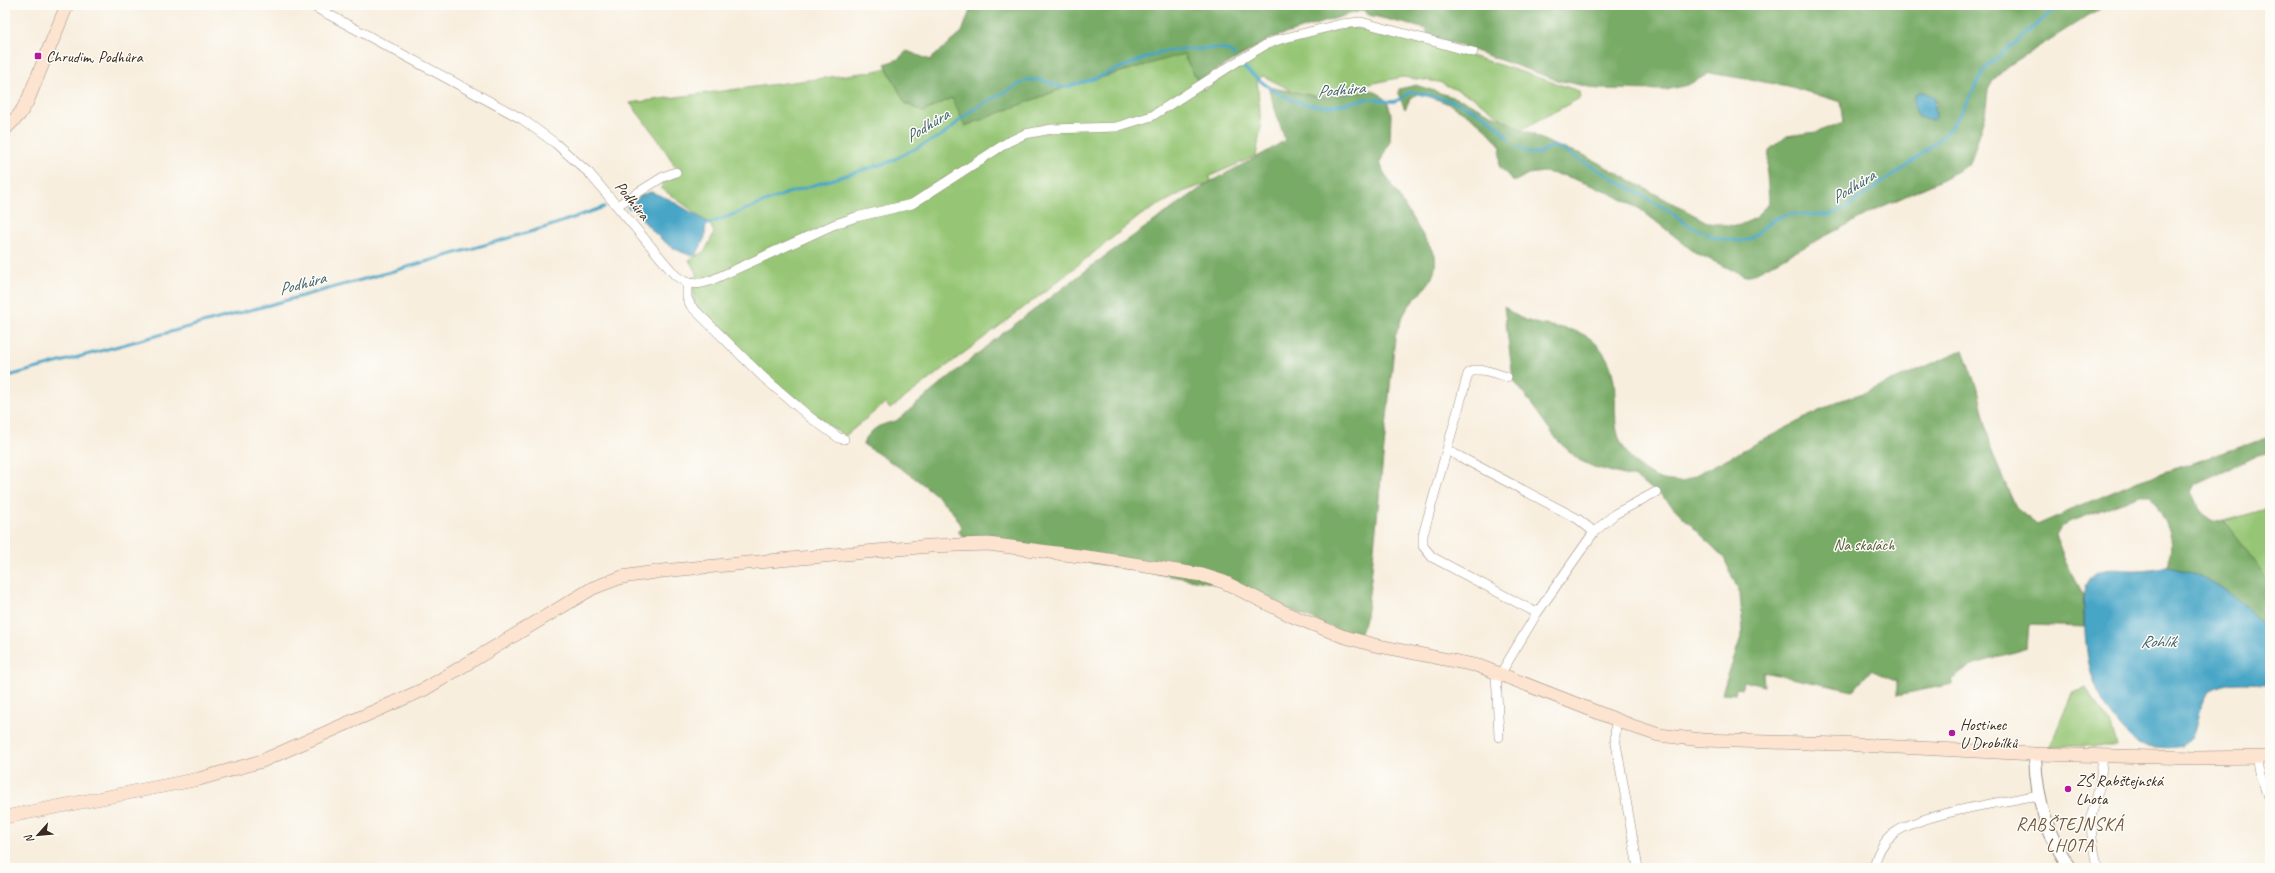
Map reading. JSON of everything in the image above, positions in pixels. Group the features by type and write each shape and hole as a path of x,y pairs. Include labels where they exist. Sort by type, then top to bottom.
{"main road":[{"path":"61,5 62,18"},
{"path":"5,129 14,121 27,102 67,5"},
{"path":"5,817 199,779 262,761 425,689 593,588 622,577 662,571 930,546 1004,545 1202,575 1224,582 1292,616 1342,636 1374,646 1452,660 1498,672 1647,732 1687,739 1846,744 2035,754 2270,757"}],"street":[{"name":"Podhůra","path":"311,5 522,119 574,159 618,205 675,275 687,283"},
{"path":"844,439 839,438 812,418 739,355 691,306 687,298 687,283 698,284 712,280 834,225 863,215 912,204 1008,142 1025,134 1052,129 1116,127 1152,116 1235,63 1267,44 1281,39 1341,24 1361,22 1473,52"},
{"path":"618,205 663,177 676,172"},
{"path":"1507,377 1479,370 1471,371 1468,374 1424,535 1425,550 1432,557 1537,614"},
{"path":"1447,450 1578,519 1594,532"},
{"path":"1499,737 1498,672 1594,532 1615,514 1656,492"},
{"path":"1616,720 1615,738 1638,868"},
{"path":"2035,754 2039,795 2052,840 2070,868"},
{"path":"2096,868 2091,817 2100,784 2103,756"},
{"path":"2256,758 2259,772 2270,802"},
{"path":"1874,868 1883,846 1889,838 1902,829 1943,815 2039,795"}],"green space":[{"path":"972,5 2105,5 2011,64 1994,79 1988,90 1985,117 1970,164 1935,183 1881,207 1753,274 1745,276 1696,253 1640,209 1606,191 1566,176 1544,172 1528,174 1514,182 1499,166 1501,147 1485,128 1453,106 1417,94 1410,99 1405,109 1399,96 1399,89 1416,85 1465,101 1558,147 1582,154 1709,223 1737,226 1756,218 1769,201 1767,174 1769,150 1786,136 1816,132 1844,122 1841,102 1788,86 1710,73 1688,85 1666,90 1598,89 1557,80 1427,34 1427,29 1369,15 1363,10 1272,38 1198,81 1184,54 1061,89 965,126 952,98 923,112 905,103 885,64 898,59 907,51 930,60 962,32","holes":["1929,94 1934,98 1937,105 1919,117 1914,106"]},
{"path":"1350,27 1379,32 1437,46 1494,63 1579,91 1580,98 1519,131 1474,98 1439,82 1402,77 1365,85 1352,91 1311,97 1294,92 1263,76 1257,78 1261,126 1256,156 1210,176 1211,182 1183,192 1141,215 1043,293 890,409 885,403 845,436 824,422 784,391 729,340 694,304 692,278 698,276 689,260 705,251 714,233 709,221 704,223 690,208 661,188 662,183 680,174 660,142 630,103 870,72 887,68 905,103 923,112 952,98 965,126 1061,89 1185,53 1186,60 1204,90 1265,47"},
{"path":"1268,87 1321,97 1372,90 1381,95 1388,103 1391,114 1390,141 1380,162 1383,171 1435,255 1434,274 1426,287 1414,299 1404,314 1395,337 1366,616 1360,633 1352,636 1236,587 974,543 964,538 958,531 962,527 955,515 932,492 904,470 863,444 872,431 880,426 896,421 993,341 1105,256 1208,183 1268,151 1285,140"},
{"name":"Na skalách","path":"1504,306 1515,315 1528,321 1578,332 1589,338 1599,347 1610,365 1613,374 1616,425 1620,441 1624,449 1635,463 1655,477 1665,480 1682,482 1836,402 1869,391 1963,350 1979,394 1991,448 2002,476 2016,508 2037,525 2138,481 2270,437 2270,452 2258,455 2195,484 2191,492 2203,513 2207,517 2218,522 2224,521 2270,582 2270,632 2249,609 2224,589 2196,574 2166,567 2172,548 2171,539 2165,521 2150,495 2140,495 2070,522 2060,529 2056,536 2064,558 2083,594 2084,627 2029,625 2027,648 1972,665 1951,680 1953,684 1897,695 1897,682 1871,670 1853,691 1763,672 1764,686 1744,681 1741,689 1736,688 1735,694 1722,693 1743,631 1740,594 1724,558 1660,494 1635,478 1594,467 1579,460 1558,441 1513,379"},
{"path":"2270,508 2270,583 2224,521"},
{"path":"2086,688 2111,725 2117,746 2050,746 2073,691"}],"water":[{"path":"1917,92 1923,92 1934,97 1936,116 1933,120 1919,117 1914,104 1914,98"},
{"path":"651,192 669,199 706,221 705,237 696,256 677,250 660,238 652,231 632,207 639,197"},
{"name":"Rohlík","path":"2166,567 2196,574 2224,589 2249,609 2270,632 2270,684 2235,683 2215,688 2208,693 2203,701 2195,728 2188,742 2181,746 2171,748 2138,745 2111,714 2102,699 2090,669 2085,633 2083,600 2084,590 2088,580 2091,576 2101,571 2111,569 2141,570"}],"waterway":[{"name":"Podhůra","path":"1517,147 1533,153 1542,152 1552,147 1558,147 1668,210 1686,224 1715,238 1740,241 1750,239 1773,220 1787,214 1830,215 1847,207 1912,162 1944,135 1957,119 1987,66 2053,11 2068,5"},
{"name":"Podhůra","path":"702,224 706,225 788,193 889,162 944,134 972,110 1027,80 1041,80 1061,87 1067,87 1093,79 1160,52 1176,50 1218,48 1230,51 1234,56"},
{"name":"Podhůra","path":"1242,66 1261,82 1282,95 1304,104 1316,106 1334,106 1368,99 1393,102 1410,92 1442,98 1463,105 1483,115 1492,121 1509,139"},
{"name":"Podhůra","path":"5,377 390,272 547,227 604,207"},
{"name":"Podhůra","path":"628,207 636,208"}],"place":[{"name":"Chrudim, Podhůra","path":"38,56"},
{"name":"Hostinec U Drobílků","path":"1952,733"},
{"name":"ZŠ Rabštejnská Lhota","path":"2068,789"}],"district":[{"name":"RABŠTEJNSKÁ LHOTA","path":"2070,834"}]}
